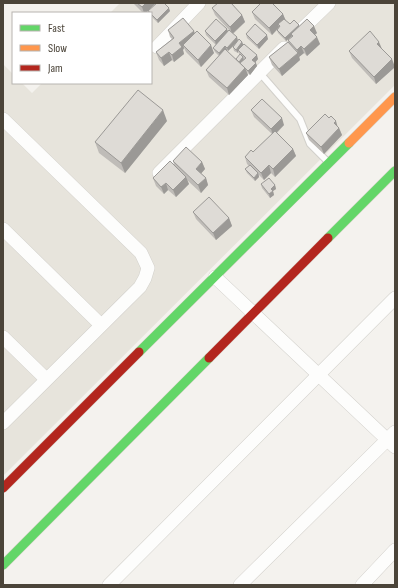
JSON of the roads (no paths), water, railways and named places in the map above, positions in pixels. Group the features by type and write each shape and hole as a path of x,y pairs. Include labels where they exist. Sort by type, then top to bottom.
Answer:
{"street":[{"path":"157,47 199,3"},
{"path":"154,179 329,3"},
{"path":"3,488 395,97"},
{"path":"3,119 141,253 146,260 148,268 140,287 3,423"},
{"path":"3,565 395,171"},
{"path":"3,229 101,325"},
{"path":"215,277 318,375 392,440 240,585"},
{"path":"109,585 395,298"},
{"path":"3,337 46,379"},
{"path":"362,585 395,550"}],"lane":[{"path":"259,72 300,119 310,144 329,164"}]}
